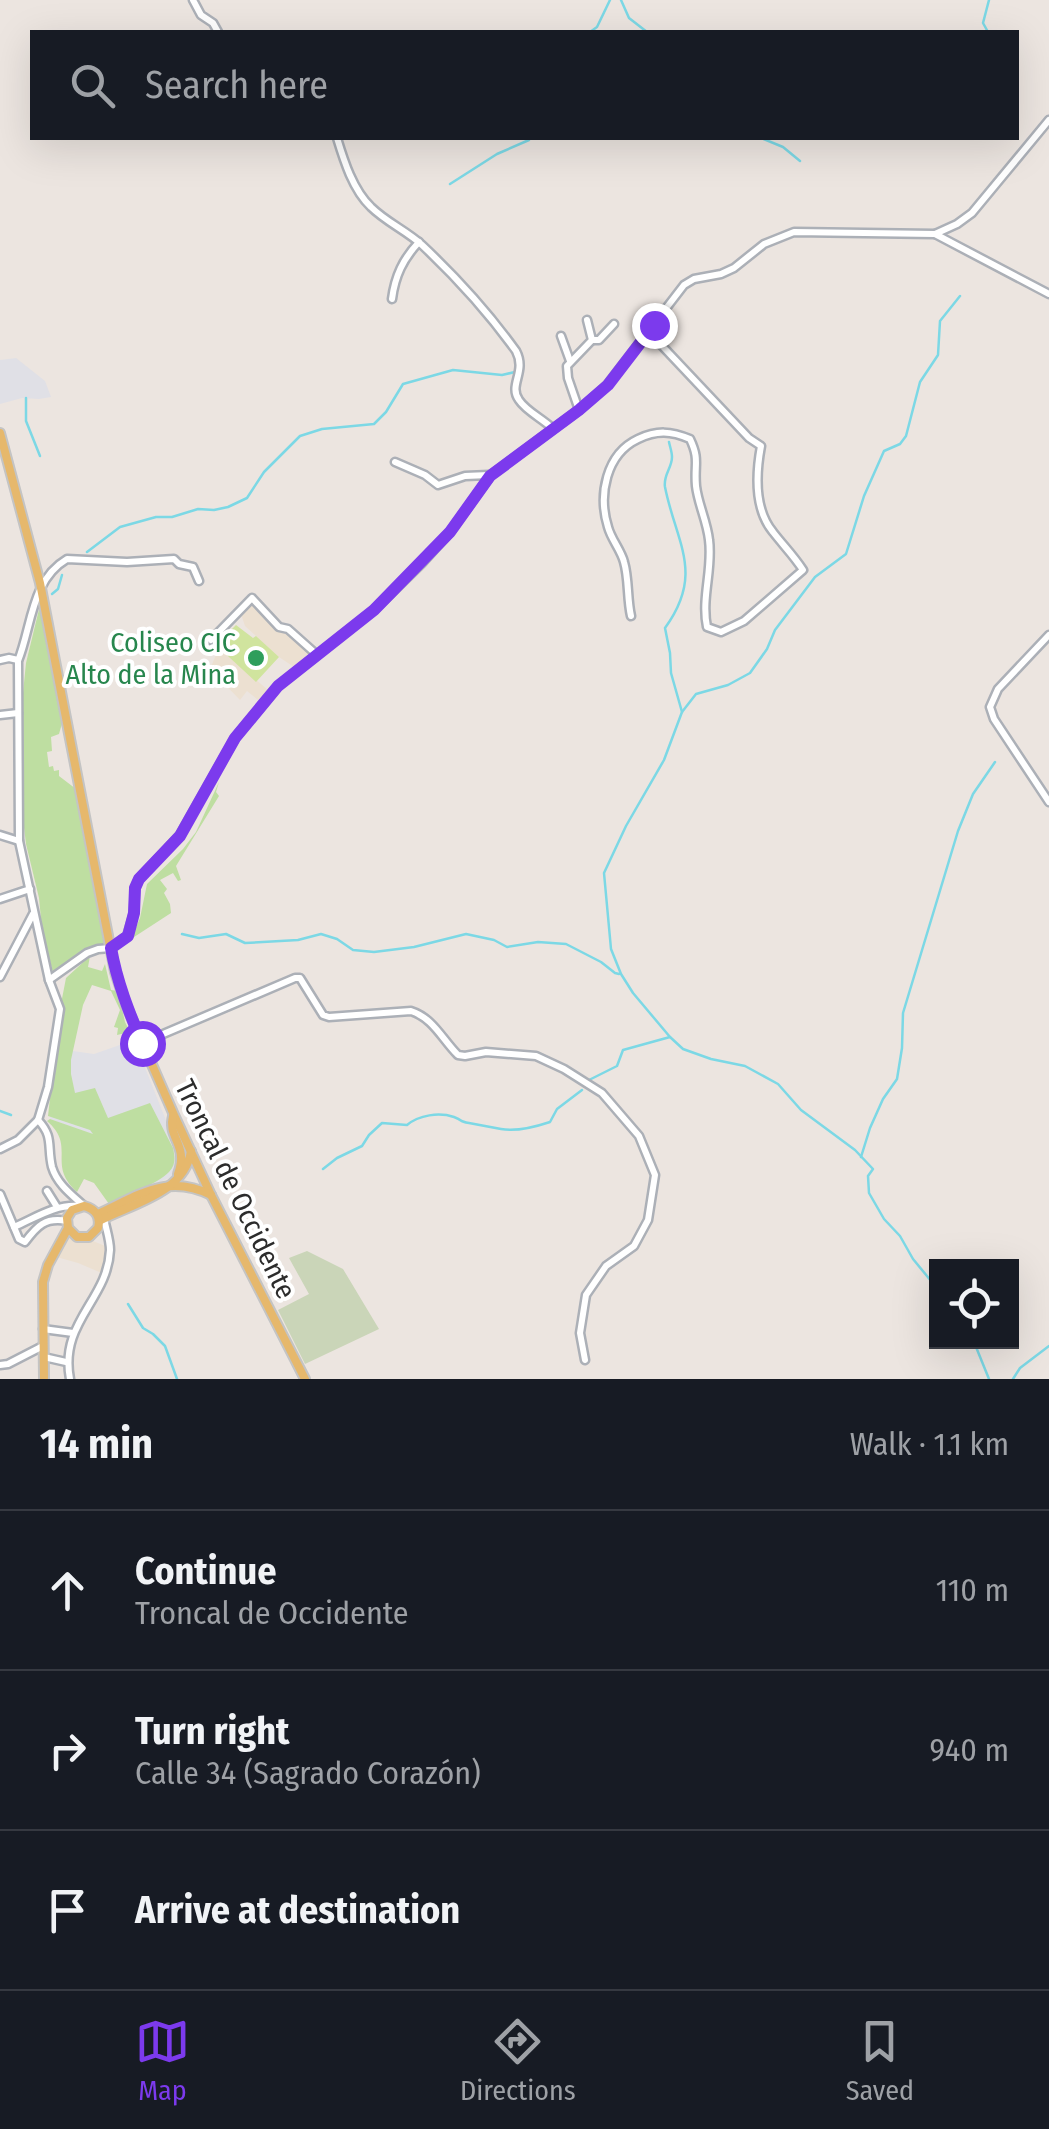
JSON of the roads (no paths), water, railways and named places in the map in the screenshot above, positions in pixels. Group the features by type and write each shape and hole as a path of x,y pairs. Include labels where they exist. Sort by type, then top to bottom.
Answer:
{"main road":[{"name":"Troncal de Occidente","path":"0,433 42,590 115,972 142,1043 211,1195 304,1379"},
{"path":"169,1185 179,1173 183,1157 171,1125 174,1115"},
{"path":"100,1218 163,1190 187,1167 191,1151"},
{"path":"169,1185 195,1188 211,1195"},
{"path":"44,1379 43,1282 48,1265 72,1210 82,1206 94,1210 100,1218"},
{"path":"67,1225 73,1235 85,1238 96,1232 100,1218"}],"street":[{"path":"193,0 217,30"},
{"path":"50,980 87,953 111,948 128,936 139,879 189,824 220,762 242,728 278,686 374,610 422,563 490,476 608,385 684,285 734,268 764,244 794,232 935,234 972,213 1049,120"},
{"path":"338,140 360,194 372,209 419,242 466,288 516,350 521,360 515,390 519,402 552,428"},
{"path":"935,234 1049,294"},
{"path":"392,299 400,268 419,242"},
{"path":"587,320 592,340"},
{"path":"579,410 568,366 592,340 599,340 614,324"},
{"path":"631,616 624,562 608,529 604,507 606,481 613,460 632,442 653,432 674,432 690,439 697,454 698,503 710,542 708,590 703,607 707,627 721,632 744,621 803,570 770,529 760,502 760,446 649,332"},
{"path":"561,336 570,362"},
{"path":"395,462 438,485 465,476 490,476"},
{"path":"0,1149 18,1140 38,1120 48,1087 60,1009 19,842 18,660 27,639 31,610 44,580 67,559 174,559 193,567 199,581"},
{"path":"212,640 252,598 279,627 288,629 316,654"},
{"path":"1049,635 998,688 990,706 994,719 1049,802"},
{"path":"0,660 18,660"},
{"path":"0,715 18,713"},
{"path":"0,835 19,842"},
{"path":"0,899 30,889"},
{"path":"0,977 34,913"},
{"path":"142,1043 300,978 329,1017 411,1011 432,1023 458,1056 486,1052 536,1056 602,1093 639,1136 656,1175 648,1220 634,1246 606,1266 586,1295 580,1333 585,1360"},
{"path":"38,1120 48,1132 55,1175 82,1206"},
{"path":"48,1192 57,1208"},
{"path":"0,1194 22,1241 43,1222 55,1219 67,1225"},
{"path":"14,1227 57,1208 82,1206"},
{"path":"70,1379 66,1362 73,1332 96,1294 108,1261 110,1248 100,1218"},
{"path":"43,1329 73,1332"},
{"path":"0,1366 43,1346"},
{"path":"44,1357 66,1362"}],"waterway":[{"path":"593,30 610,0"},
{"path":"621,0 629,18 644,30"},
{"path":"987,30 983,23 989,0"},
{"path":"450,184 497,154 529,140"},
{"path":"766,140 783,147 800,161"},
{"path":"929,1278 869,1193 868,1176 873,1169 855,1150 801,1110 778,1084 745,1066 683,1049 633,993 611,949 604,873 664,760 682,712 696,694 728,685 750,673 775,630 815,577 846,554 864,496 884,451 900,444 906,436 920,382 938,355 940,321 960,296"},
{"path":"87,552 120,527 198,509 228,507 247,498 264,472 300,436 322,429 374,424 403,384 453,370 502,375 515,372"},
{"path":"26,398 26,421 40,456"},
{"path":"669,442 672,457 665,487 685,574 677,608 665,628 671,673 682,712"},
{"path":"52,594 62,575"},
{"path":"861,1157 883,1099 897,1079 903,1013 958,831 973,794 995,762"},
{"path":"182,934 199,938 226,934 245,943 298,940 321,934 353,950 374,952 466,934 507,947 538,942 566,944 619,974"},
{"path":"589,1080 617,1066 623,1050 670,1037"},
{"path":"323,1169 362,1146 382,1123 407,1125 423,1117 442,1115 501,1129 526,1128 550,1122 557,1109 582,1090"},
{"path":"0,1111 11,1115"},
{"path":"128,1304 143,1328 165,1346 177,1379"},
{"path":"1013,1379 1020,1368 1049,1346"},
{"path":"977,1349 989,1379"}],"place":[{"name":"Coliseo CIC Alto de la Mina","path":"256,658"}]}
